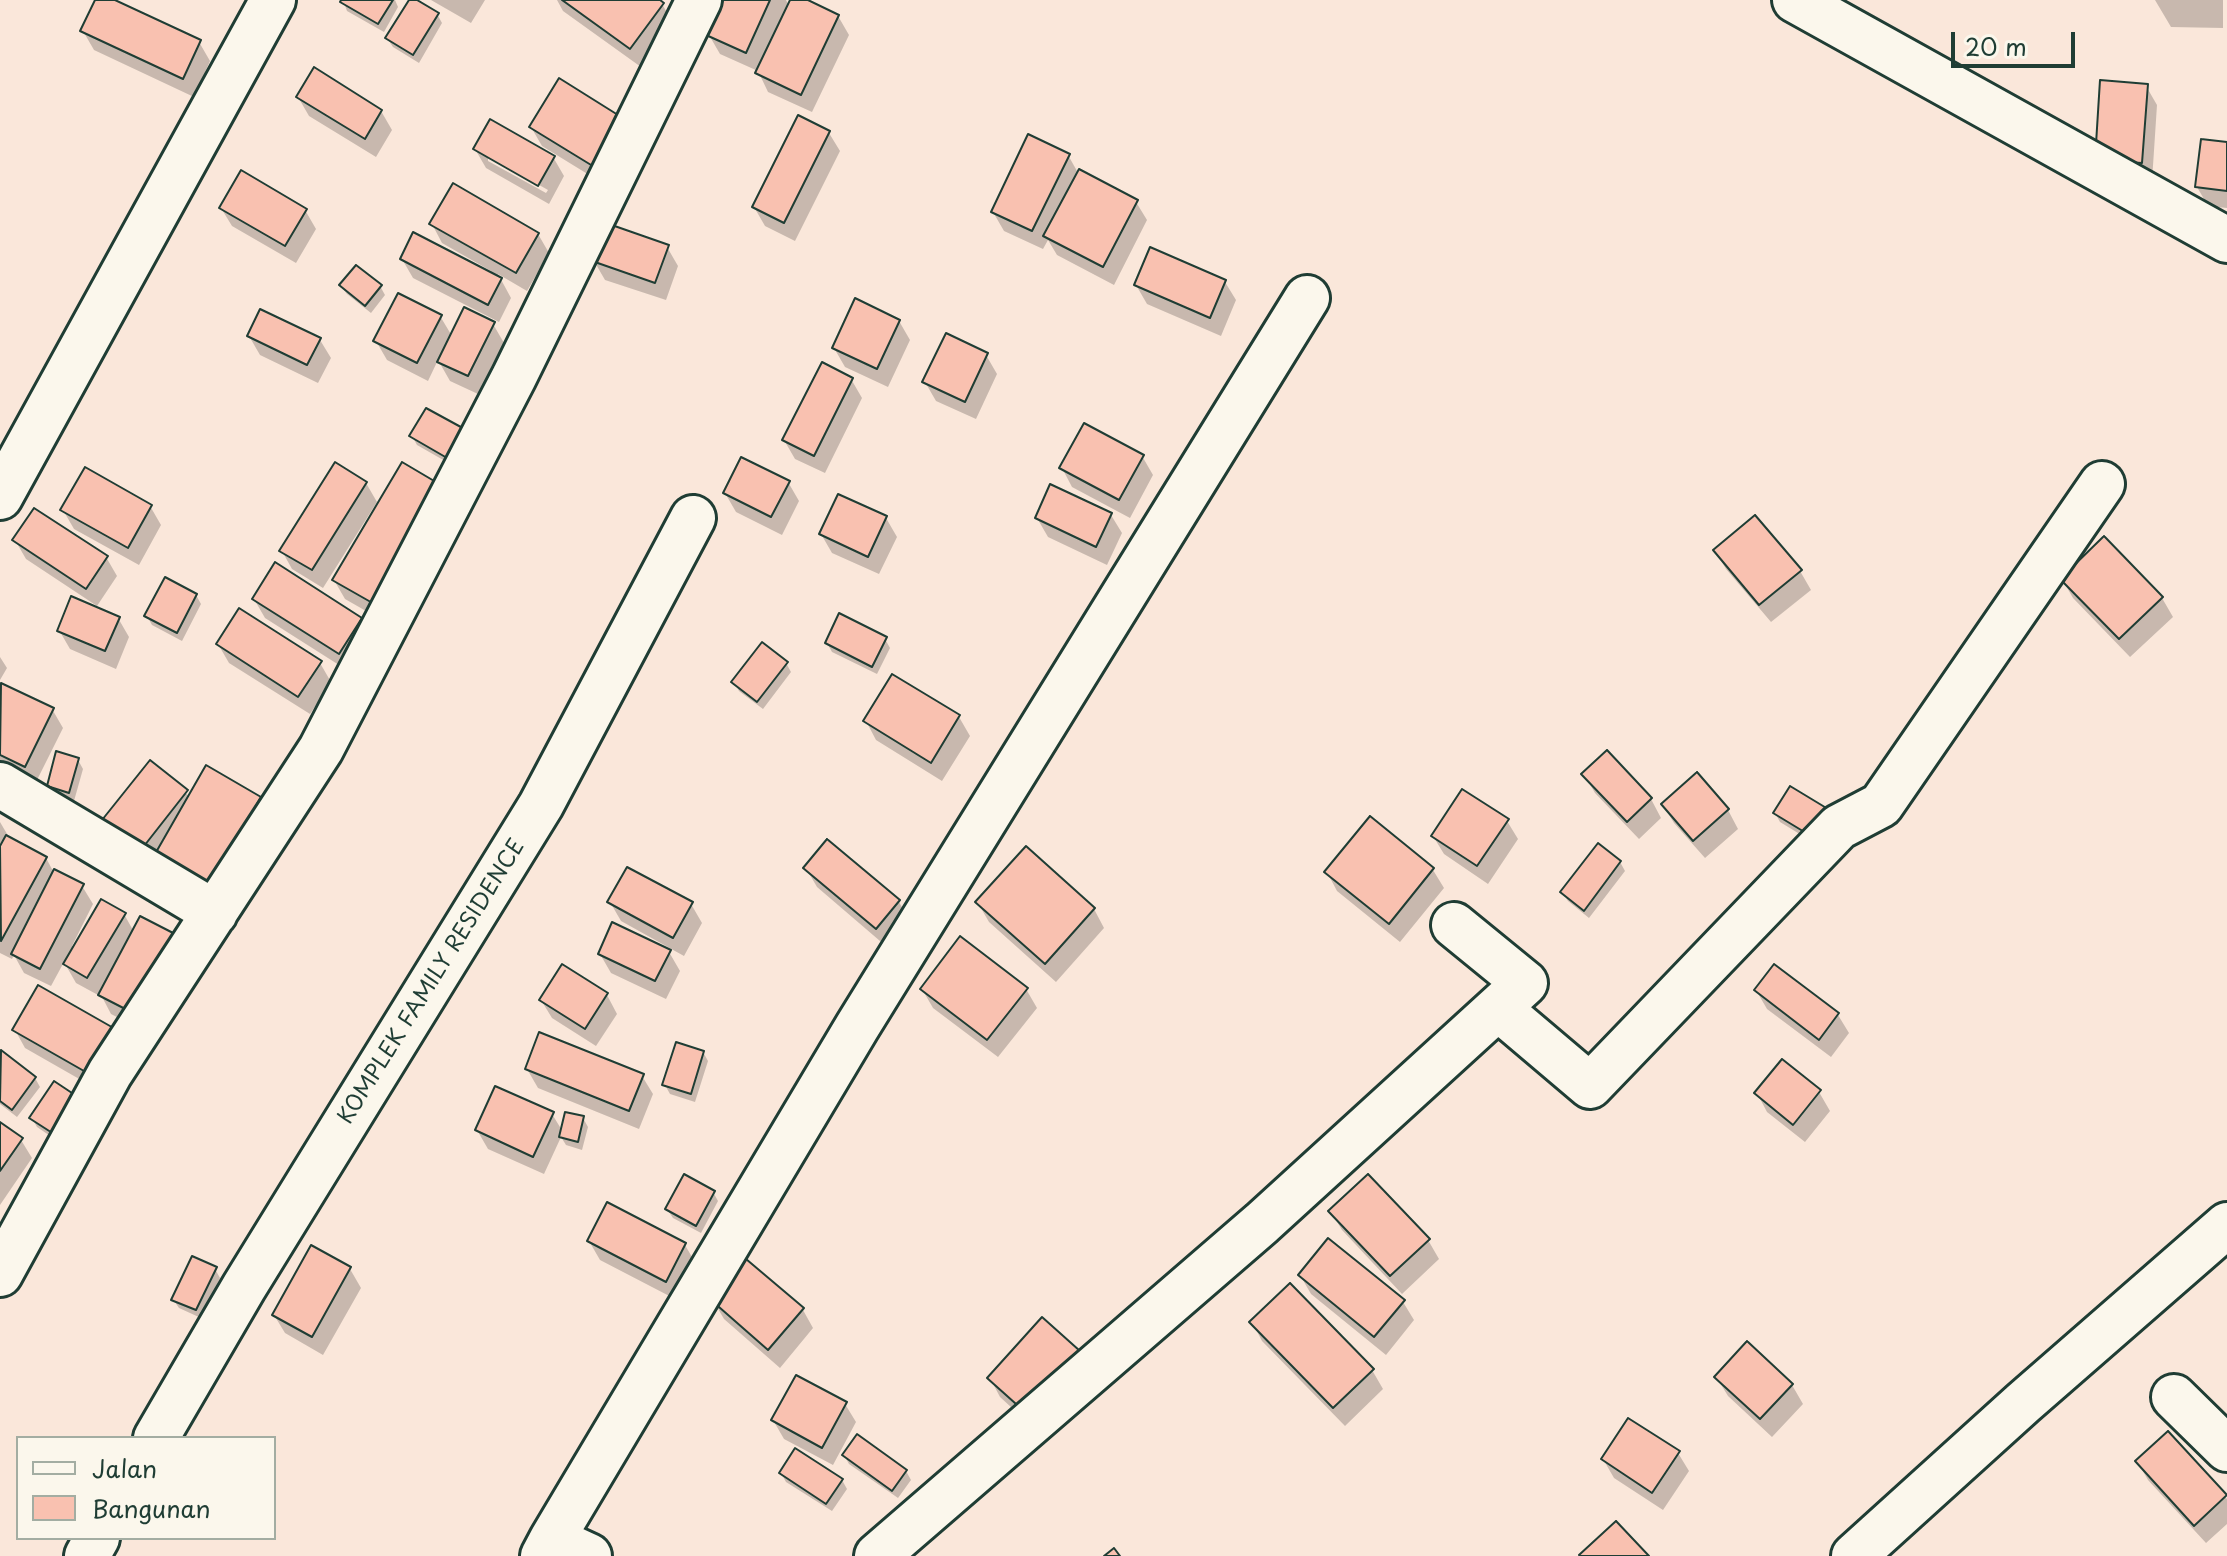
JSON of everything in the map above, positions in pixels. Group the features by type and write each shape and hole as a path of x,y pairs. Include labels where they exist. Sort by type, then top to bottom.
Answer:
{"street":[{"path":"0,497 273,0"},
{"path":"0,1274 110,1073 321,749 514,377 699,0"},
{"path":"1795,0 2227,240"},
{"path":"561,1550 857,1027 1307,298"},
{"path":"1498,1008 1590,1086 1839,827 1881,805 2102,484"},
{"name":"KOMPLEK FAMILY RESIDENCE","path":"157,1436 244,1287 541,805 693,518"},
{"path":"0,785 215,913"},
{"path":"877,1556 1262,1223 1525,983 1454,925"},
{"path":"1854,1556 2227,1225"},
{"path":"2174,1397 2227,1449"}],"building":[{"path":"95,0 115,0 201,40 183,79 80,31"},
{"path":"341,0 393,0 378,24"},
{"path":"409,0 417,0 439,13 413,55 385,38"},
{"path":"562,0 660,0 664,3 630,49"},
{"path":"722,0 770,0 746,53 706,35"},
{"path":"790,0 808,0 839,15 801,95 755,73"},
{"path":"314,67 382,110 365,139 296,97"},
{"path":"559,78 626,120 596,168 529,127"},
{"path":"2100,80 2148,84 2142,163 2095,160"},
{"path":"798,115 830,131 784,223 752,207"},
{"path":"490,119 555,156 538,186 473,149"},
{"path":"1028,134 1070,154 1032,231 991,212"},
{"path":"2201,139 2227,142 2227,191 2195,187"},
{"path":"1079,169 1138,200 1103,267 1043,236"},
{"path":"241,170 307,209 285,246 219,208"},
{"path":"453,183 539,233 516,273 429,224"},
{"path":"606,223 669,245 655,283 592,261"},
{"path":"413,232 502,278 488,305 400,259"},
{"path":"1150,247 1226,280 1210,318 1134,285"},
{"path":"356,265 382,285 365,306 339,285"},
{"path":"398,293 442,315 417,363 373,341"},
{"path":"855,298 900,320 877,369 832,348"},
{"path":"464,307 495,322 468,376 437,362"},
{"path":"260,309 321,338 307,365 247,336"},
{"path":"946,333 988,353 965,402 922,382"},
{"path":"822,362 853,378 814,456 782,440"},
{"path":"426,408 470,432 454,462 409,436"},
{"path":"1084,423 1144,455 1119,500 1059,468"},
{"path":"741,457 790,481 771,517 723,493"},
{"path":"335,462 367,482 312,570 279,551"},
{"path":"402,462 446,488 376,605 332,580"},
{"path":"85,467 152,505 128,548 60,510"},
{"path":"1050,484 1112,513 1096,547 1035,518"},
{"path":"838,494 887,516 868,557 819,534"},
{"path":"34,508 108,556 86,589 12,540"},
{"path":"1755,515 1802,570 1759,605 1713,550"},
{"path":"2104,536 2163,597 2119,639 2060,579"},
{"path":"275,562 362,618 339,654 252,599"},
{"path":"165,577 197,594 177,633 144,616"},
{"path":"71,596 120,617 105,651 57,631"},
{"path":"239,608 322,661 298,697 216,644"},
{"path":"839,613 887,637 872,667 825,643"},
{"path":"762,642 788,662 757,702 731,682"},
{"path":"892,674 960,715 931,763 863,721"},
{"path":"1,683 54,708 25,767 0,755"},
{"path":"1607,750 1652,798 1627,822 1581,774"},
{"path":"56,751 79,758 69,793 47,786"},
{"path":"150,760 188,790 137,855 98,825"},
{"path":"206,765 261,797 207,892 151,861"},
{"path":"1697,772 1729,809 1693,841 1661,804"},
{"path":"1790,786 1828,809 1811,836 1773,813"},
{"path":"1462,789 1509,819 1477,866 1431,836"},
{"path":"1370,816 1434,868 1389,924 1324,872"},
{"path":"6,835 47,857 1,941 0,846"},
{"path":"827,839 900,900 876,929 803,868"},
{"path":"1598,843 1621,861 1584,911 1560,892"},
{"path":"1026,846 1095,908 1045,964 975,902"},
{"path":"627,867 693,902 673,938 607,902"},
{"path":"54,869 84,884 40,969 11,954"},
{"path":"101,899 126,913 87,978 63,964"},
{"path":"140,916 177,935 135,1014 98,995"},
{"path":"612,922 671,950 655,981 598,954"},
{"path":"960,936 1028,988 987,1040 920,989"},
{"path":"562,964 608,993 585,1029 539,1000"},
{"path":"1774,964 1839,1013 1819,1040 1754,990"},
{"path":"38,985 117,1030 91,1075 12,1030"},
{"path":"539,1032 644,1074 629,1111 525,1069"},
{"path":"676,1042 704,1051 691,1094 662,1085"},
{"path":"1,1050 36,1077 12,1110 0,1101"},
{"path":"1782,1059 1821,1090 1793,1125 1754,1093"},
{"path":"54,1081 81,1099 57,1136 29,1118"},
{"path":"495,1086 554,1112 533,1157 475,1130"},
{"path":"565,1112 584,1116 578,1142 559,1137"},
{"path":"0,1122 23,1138 0,1171"},
{"path":"684,1174 715,1191 696,1226 665,1209"},
{"path":"1368,1174 1430,1239 1390,1276 1328,1211"},
{"path":"607,1202 686,1243 666,1282 587,1241"},
{"path":"1328,1238 1405,1300 1374,1337 1298,1275"},
{"path":"311,1245 351,1267 312,1337 272,1315"},
{"path":"192,1256 217,1267 196,1310 171,1300"},
{"path":"746,1259 804,1308 768,1350 711,1300"},
{"path":"1290,1283 1374,1369 1333,1408 1249,1322"},
{"path":"1042,1317 1080,1351 1025,1412 987,1378"},
{"path":"1747,1341 1793,1384 1760,1419 1714,1377"},
{"path":"796,1375 847,1402 822,1448 771,1420"},
{"path":"1628,1418 1680,1451 1652,1493 1601,1459"},
{"path":"2168,1431 2227,1495 2194,1526 2135,1461"},
{"path":"857,1434 907,1470 892,1491 842,1455"},
{"path":"795,1448 843,1479 826,1504 779,1473"},
{"path":"1616,1521 1649,1556 1579,1555"},
{"path":"1114,1548 1120,1556 1104,1556"}]}
